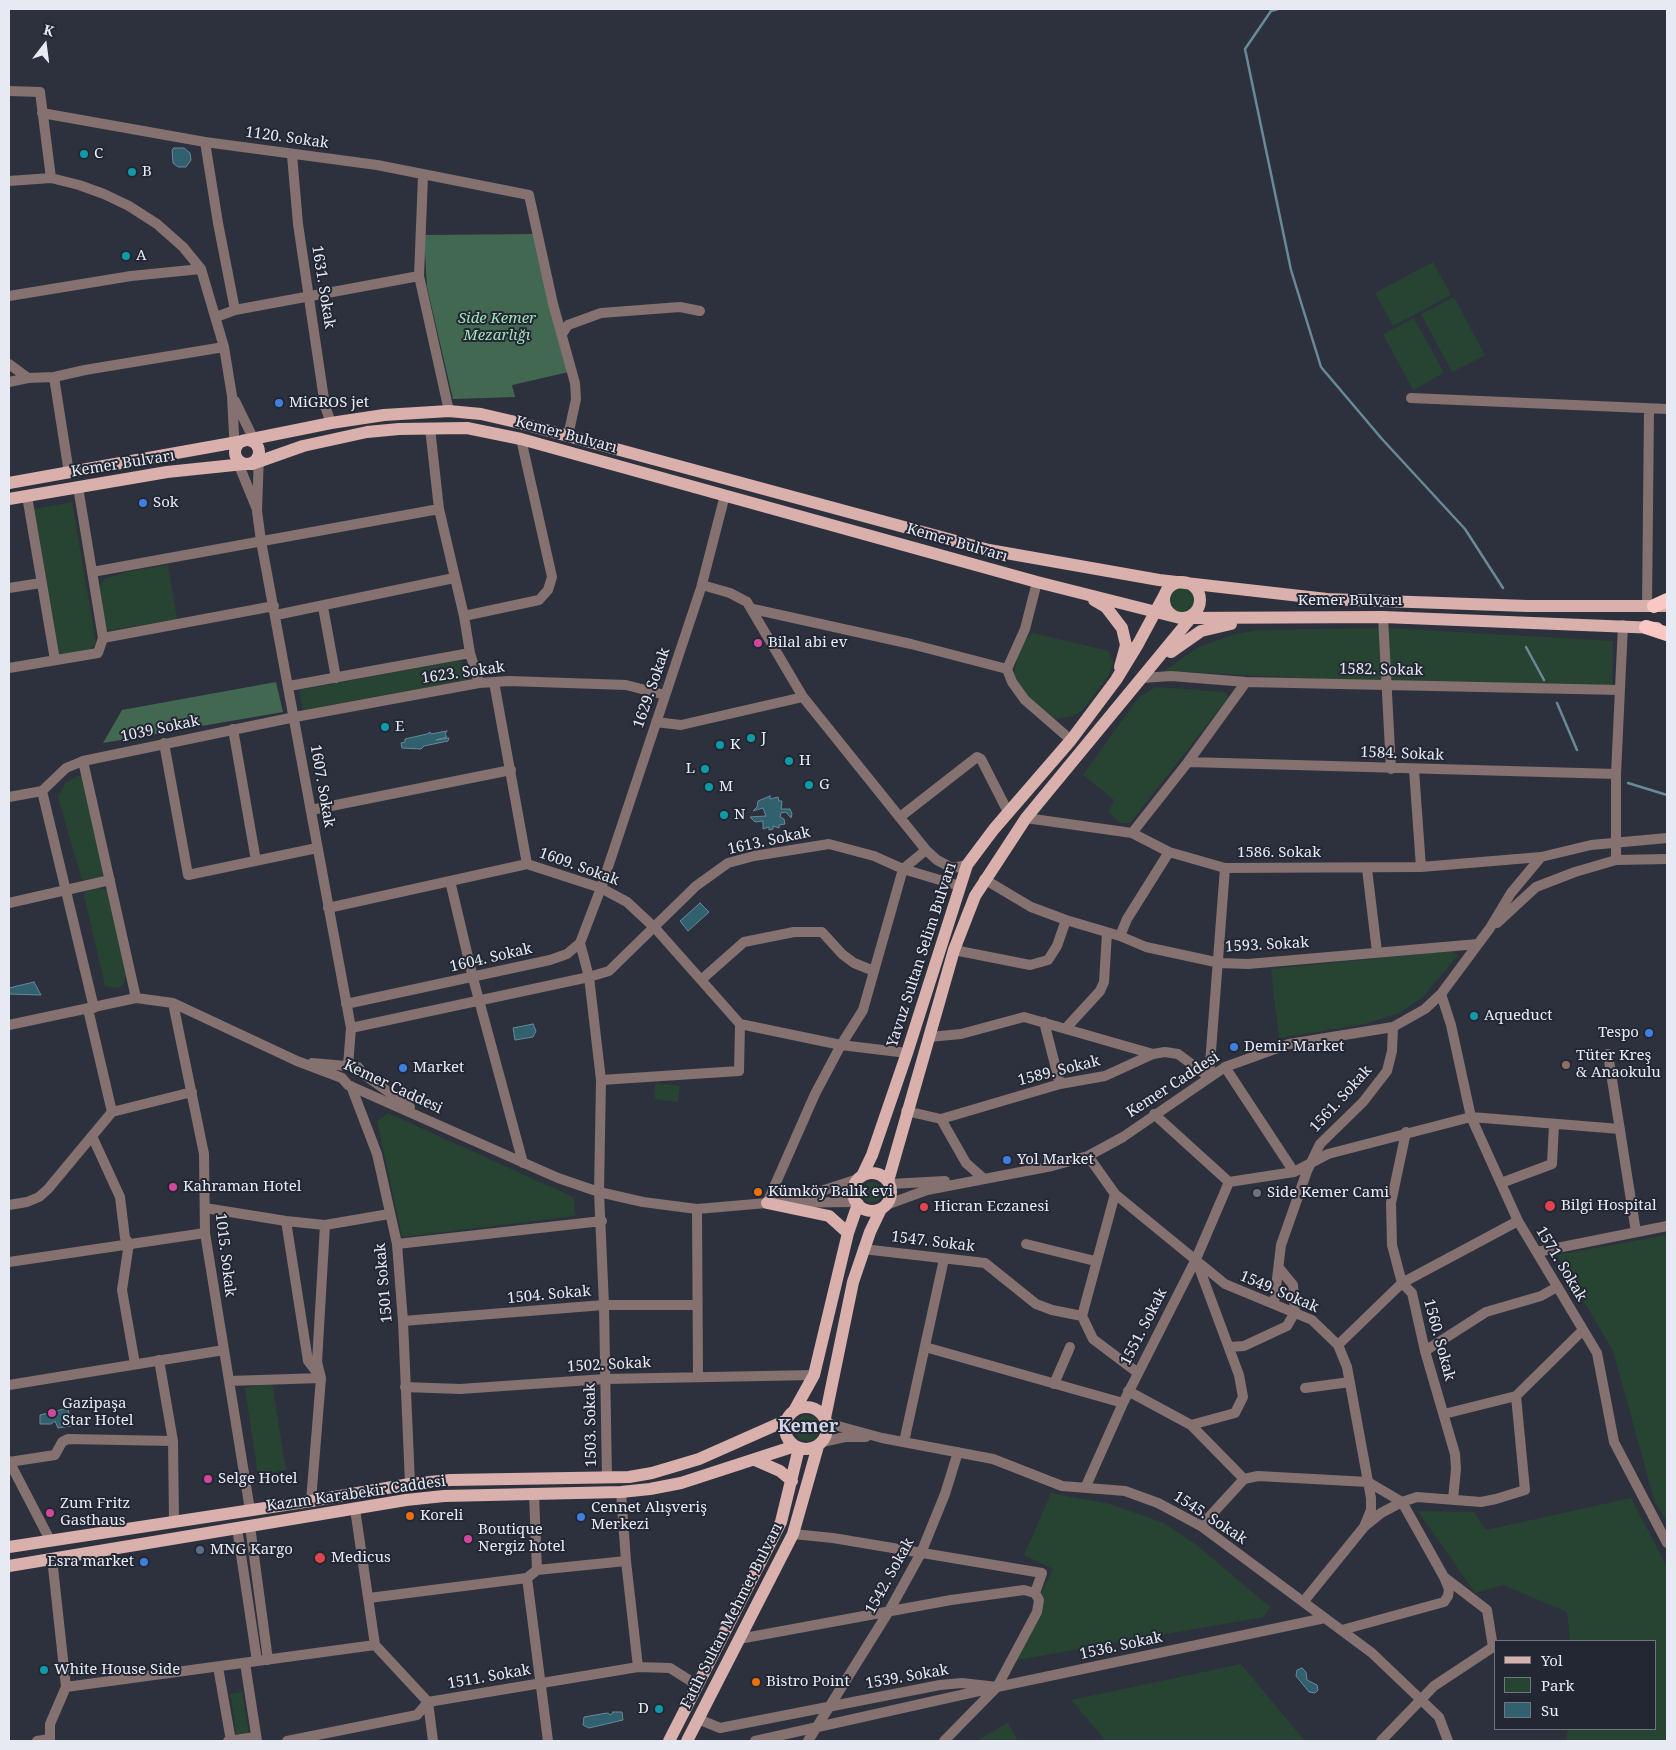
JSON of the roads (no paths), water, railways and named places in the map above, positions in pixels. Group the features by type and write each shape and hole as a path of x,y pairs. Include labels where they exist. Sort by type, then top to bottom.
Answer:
{"highway":[{"path":"1656,606 1667,600"},
{"path":"1646,627 1667,634"}],"main road":[{"name":"Kemer Bulvarı","path":"9,499 167,472 246,452 331,423 419,411 449,411 481,414 568,436 989,550 1113,573 1327,599 1460,604 1656,606"},
{"name":"Kemer Bulvarı","path":"9,483 69,473 302,446 367,432 467,428 522,439 1037,582 1156,612 1189,616 1253,618 1383,617 1623,625 1667,629"},
{"path":"1186,582 1196,588 1199,594 1200,606 1189,616 1167,608 1165,603 1166,592 1174,584 1186,582"},
{"path":"1079,592 1106,606 1122,628 1126,645 1116,680"},
{"name":"Yavuz Sultan Selim Bulvarı","path":"860,1178 872,1155 907,1053 967,865 1008,812 1070,740 1116,680 1166,592"},
{"name":"Yavuz Sultan Selim Bulvarı","path":"889,1183 906,1111 954,950 965,916 984,879 1026,818 1156,662 1189,616"},
{"path":"1156,662 1202,631 1253,618"},
{"path":"878,1174 889,1183 891,1195 863,1249 845,1315 826,1420 827,1433 820,1444 807,1449 797,1447 787,1438 791,1416 814,1375 857,1203 853,1190 860,1178 878,1174"},
{"path":"767,1203 829,1216 848,1233"},
{"path":"857,1203 870,1211 884,1207"},
{"path":"791,1416 808,1407 814,1409 826,1420"},
{"name":"Kazım Karabekir Caddesi","path":"9,1548 410,1484 450,1480 607,1478 645,1474 672,1468 754,1437 791,1416"},
{"name":"Fatih Sultan Mehmet Bulvarı","path":"687,1741 793,1534 820,1444"},
{"name":"Kazım Karabekir Caddesi","path":"9,1566 406,1500 444,1496 621,1492 681,1483 797,1447"},
{"name":"Fatih Sultan Mehmet Bulvarı","path":"669,1741 781,1522 792,1481 797,1447"},
{"path":"755,1460 780,1471 792,1481"}],"street":[{"path":"9,91 40,92 51,178"},
{"name":"1120. Sokak","path":"42,113 205,142 377,165 423,176 528,195 562,334"},
{"path":"205,142 235,310"},
{"name":"1631. Sokak","path":"292,155 298,224 325,406 331,423"},
{"path":"423,176 419,276 449,411"},
{"path":"9,181 51,178 79,185 129,206 157,224 183,247 201,269 216,317 224,347 232,396 246,452"},
{"path":"9,296 107,279 201,269"},
{"path":"216,317 235,310 419,276"},
{"path":"568,436 576,399 575,383 562,334 568,325 601,313 680,307 700,311"},
{"path":"9,382 28,378 54,377 85,370 224,347"},
{"path":"9,364 28,378"},
{"path":"54,377 69,473"},
{"path":"232,396 246,452"},
{"path":"1411,398 1667,409"},
{"path":"1649,409 1656,606"},
{"path":"430,428 439,509 464,616 470,654 479,683"},
{"path":"464,616 539,600 548,590 552,577 522,439"},
{"name":"1607. Sokak","path":"246,452 257,511"},
{"name":"1607. Sokak","path":"246,452 351,1028 356,1069"},
{"path":"9,668 98,653 103,638 78,487"},
{"name":"1629. Sokak","path":"601,888 702,584 725,495"},
{"path":"28,496 55,660"},
{"path":"92,572 439,509"},
{"path":"103,638 275,610 323,607 454,578"},
{"path":"1037,582 1025,628 1007,669 1012,682 1025,700 1070,740"},
{"path":"9,588 41,583"},
{"path":"702,584 738,596 747,602 768,641 803,697 926,850 937,860 952,868 967,865"},
{"path":"323,607 336,678"},
{"path":"752,610 912,644 1007,669"},
{"path":"1383,617 1385,686 1391,769"},
{"path":"1616,860 1616,774 1623,625"},
{"path":"289,686 470,654"},
{"name":"1582. Sokak","path":"1142,678 1171,676 1246,682 1620,690"},
{"path":"494,682 511,770 526,864"},
{"name":"1623. Sokak","path":"295,717 479,683 494,682 567,682 626,686 665,695"},
{"path":"1132,833 1188,762 1246,682"},
{"path":"656,722 680,725 803,697"},
{"name":"1039 Sokak","path":"42,791 66,768 83,761 295,717"},
{"path":"233,729 256,860"},
{"path":"164,743 188,875 318,848"},
{"path":"900,817 977,757 981,759 1008,812"},
{"path":"83,761 136,998"},
{"name":"1584. Sokak","path":"1188,762 1414,770 1616,774"},
{"path":"311,810 511,770"},
{"path":"1414,770 1421,867"},
{"path":"9,797 42,791 66,890 112,1112"},
{"name":"1586. Sokak","path":"1026,818 1132,833 1169,852 1225,868 1366,869 1421,867 1541,857"},
{"path":"1541,857 1591,845 1667,838"},
{"name":"1613. Sokak","path":"351,1028 589,977 609,971 704,880 728,863 754,856 829,844 874,856 903,869 960,886"},
{"path":"767,1203 815,1094 841,1045 863,1010 903,869 926,850"},
{"path":"1120,936 1127,920 1169,852"},
{"name":"Kemer Caddesi","path":"884,1207 927,1190 1052,1166 1088,1156 1123,1137 1225,1067 1289,1044 1393,1027 1425,1009 1441,994 1490,928 1511,892 1541,857"},
{"name":"Kemer Caddesi","path":"1490,928 1536,887 1575,872 1616,860 1667,859"},
{"name":"1609. Sokak","path":"328,908 526,864 601,888 627,902 655,928 740,1024"},
{"path":"1209,1077 1220,964 1225,868"},
{"path":"1366,869 1377,952"},
{"name":"1593. Sokak","path":"984,879 1032,907 1066,920 1120,936 1146,947 1220,964 1248,964 1478,944"},
{"path":"9,903 110,880"},
{"path":"450,881 479,1000 523,1163"},
{"path":"580,943 601,888"},
{"path":"954,950 1030,965 1048,960 1057,946 1066,920"},
{"path":"701,980 744,942 794,932 822,932 842,954 854,963 874,971"},
{"path":"1067,1027 1100,991 1104,982 1107,932"},
{"name":"1604. Sokak","path":"346,1004 474,978 550,960 566,954 580,943"},
{"name":"1503. Sokak","path":"580,943 589,977 601,1080 600,1192 607,1478"},
{"name":"1571. Sokak","path":"1441,994 1451,1025 1471,1117 1518,1221 1597,1354 1614,1442 1667,1543"},
{"name":"Kemer Caddesi","path":"9,1026 136,998 173,1003 297,1061 342,1078 346,1084 523,1163 600,1192 643,1202 697,1209 767,1203 857,1203"},
{"name":"1015. Sokak","path":"173,1003 204,1154 205,1232 250,1510"},
{"path":"929,1037 961,1034 1024,1017 1067,1027 1154,1054"},
{"path":"1044,1022 1060,1084"},
{"path":"601,1080 739,1071 740,1024 841,1045 907,1053"},
{"name":"1561. Sokak","path":"1274,1304 1281,1246 1310,1164 1320,1144 1363,1102 1387,1071 1392,1051 1393,1027"},
{"name":"1589. Sokak","path":"906,1111 941,1119 1060,1084 1106,1076 1154,1054 1165,1052 1178,1054 1209,1077"},
{"path":"1608,1054 1636,1232"},
{"path":"297,1061 356,1069 429,1121"},
{"path":"1225,1067 1294,1172"},
{"path":"342,1078 343,1069 356,1069"},
{"path":"351,1086 360,1084 363,1080 356,1069"},
{"name":"1501 Sokak","path":"351,1086 377,1154 397,1244 403,1320 410,1484"},
{"path":"9,1205 33,1199 48,1189 112,1112 192,1092"},
{"path":"1154,1114 1230,1182 1294,1172 1328,1154 1406,1132 1471,1117 1620,1129"},
{"path":"941,1119 966,1164 983,1178"},
{"path":"1500,1183 1552,1164 1554,1124"},
{"name":"1560. Sokak","path":"1406,1132 1391,1204 1392,1245 1402,1283 1412,1293 1425,1351 1455,1454 1456,1469 1453,1499"},
{"path":"92,1136 120,1197 125,1238 129,1243 122,1290 135,1364"},
{"name":"1549. Sokak","path":"1088,1156 1115,1194 1224,1284 1312,1320 1338,1345 1347,1367 1368,1482 1371,1510 1364,1527 1304,1601"},
{"name":"Kemer Caddesi","path":"767,1203 818,1192 860,1178"},
{"name":"Kemer Caddesi","path":"889,1183 983,1178"},
{"name":"1551. Sokak","path":"1086,1486 1128,1391 1196,1260 1230,1182"},
{"path":"1115,1194 1095,1261 1082,1316 1094,1339 1138,1373"},
{"path":"204,1208 325,1225 389,1214"},
{"path":"697,1209 698,1376"},
{"path":"286,1221 308,1361 321,1378"},
{"path":"397,1244 602,1221"},
{"path":"1338,1345 1402,1283 1518,1221"},
{"path":"312,1501 321,1378 317,1362 325,1225"},
{"path":"1536,1252 1667,1226"},
{"path":"9,1262 205,1232"},
{"path":"1026,1244 1095,1261"},
{"name":"1547. Sokak","path":"863,1249 985,1264 1036,1304 1052,1310 1082,1316"},
{"path":"904,1442 944,1259"},
{"path":"1191,1425 1235,1413 1243,1396 1239,1374 1196,1260"},
{"path":"1229,1346 1244,1346 1287,1326 1295,1312 1293,1284 1279,1268"},
{"path":"1425,1351 1486,1312 1541,1296 1557,1287"},
{"name":"1504. Sokak","path":"403,1320 604,1305 697,1305"},
{"path":"1444,1414 1516,1396 1583,1330"},
{"path":"1054,1384 1070,1347"},
{"path":"925,1348 1123,1403"},
{"path":"9,1385 224,1350"},
{"path":"159,1360 173,1441 174,1522"},
{"name":"1502. Sokak","path":"405,1387 460,1389 605,1379 814,1375"},
{"path":"229,1381 321,1378"},
{"path":"1305,1388 1350,1382"},
{"path":"1128,1391 1191,1425 1244,1479"},
{"path":"1364,1527 1382,1513 1402,1502 1417,1497 1481,1502 1525,1490 1516,1396"},
{"path":"826,1420 882,1438"},
{"path":"820,1444 845,1437 882,1438"},
{"name":"1545. Sokak","path":"882,1438 993,1459 1062,1486 1086,1486 1125,1490 1158,1503 1201,1526 1372,1653 1439,1717 1448,1741"},
{"path":"50,1540 9,1461 56,1455 62,1442 68,1439 173,1441"},
{"name":"1542. Sokak","path":"808,1741 889,1611 921,1553 945,1494 958,1452"},
{"path":"1201,1526 1244,1479 1258,1476 1368,1482 1402,1502 1444,1577 1449,1589 1448,1596 1444,1602 1342,1630"},
{"path":"621,1492 626,1561 638,1667"},
{"path":"534,1494 536,1570"},
{"path":"356,1509 375,1645 428,1702 433,1741"},
{"path":"244,1527 268,1660"},
{"path":"244,1527 257,1661"},
{"path":"793,1534 833,1538 1042,1573 1035,1593"},
{"path":"37,1741 50,1740 50,1724 66,1687 52,1558"},
{"path":"369,1598 527,1578 536,1570 626,1561"},
{"path":"1382,1741 1434,1686 1494,1648 1487,1610 1444,1577"},
{"path":"527,1578 548,1741"},
{"path":"739,1640 889,1611 1011,1591 1024,1590 1035,1593 1039,1600 1037,1612 997,1687 944,1741"},
{"name":"1536. Sokak","path":"997,1687 1325,1618"},
{"path":"66,1687 375,1645"},
{"path":"218,1667 230,1741 256,1739 245,1663"},
{"name":"1511. Sokak","path":"287,1741 417,1715 428,1702 638,1667 670,1668 697,1685"},
{"name":"1539. Sokak","path":"698,1719 720,1728 940,1685 962,1683 997,1687"},
{"name":"1539. Sokak","path":"755,1741 816,1729 997,1687"}],"water":[{"path":"174,148 184,148 190,153 191,160 186,167 178,167 173,163 172,150"},
{"path":"447,731 445,734 447,737 436,740 449,738 448,741 424,746 421,749 402,748 401,743 405,742 405,739 430,732 431,734"},
{"path":"770,796 770,799 778,797 779,801 782,801 781,809 790,809 792,814 791,818 786,812 781,813 780,817 784,819 785,824 779,825 779,828 773,826 773,829 769,830 769,827 763,829 763,821 755,822 750,817 766,816 763,808 753,811 757,807 758,801"},
{"path":"700,903 709,912 688,931 680,921"},
{"path":"34,982 41,995 9,994 9,988"},
{"path":"533,1024 536,1031 533,1037 515,1040 513,1028"},
{"path":"68,1408 71,1426 58,1428 55,1421 51,1424 40,1424 40,1415"},
{"path":"1302,1668 1306,1672 1307,1680 1317,1685 1318,1690 1315,1693 1309,1692 1296,1676 1297,1670"},
{"path":"613,1712 622,1712 623,1720 589,1728 583,1725 584,1717 607,1713 611,1715"}],"waterway":[{"path":"1278,9 1271,11 1245,49 1291,270 1321,367 1382,439 1465,529 1503,588"},
{"path":"1526,647 1544,680"},
{"path":"1557,703 1577,750"},
{"path":"1628,783 1667,795"}],"place":[{"name":"C","path":"84,154"},
{"name":"B","path":"132,172"},
{"name":"A","path":"126,256"},
{"name":"MiGROS jet","path":"279,403"},
{"name":"Sok","path":"143,503"},
{"name":"Bilal abi ev","path":"758,643"},
{"name":"E","path":"385,727"},
{"name":"J","path":"751,738"},
{"name":"K","path":"720,745"},
{"name":"H","path":"789,761"},
{"name":"L","path":"705,769"},
{"name":"G","path":"809,785"},
{"name":"M","path":"709,787"},
{"name":"N","path":"724,815"},
{"name":"Aqueduct","path":"1474,1016"},
{"name":"Tespo","path":"1649,1033"},
{"name":"Demir Market","path":"1234,1047"},
{"name":"Tüter Kreş & Anaokulu","path":"1566,1065"},
{"name":"Market","path":"403,1068"},
{"name":"Yol Market","path":"1007,1160"},
{"name":"Kahraman Hotel","path":"173,1187"},
{"name":"Kümköy Balık evi","path":"758,1192"},
{"name":"Side Kemer Cami","path":"1257,1193"},
{"name":"Bilgi Hospital","path":"1550,1206"},
{"name":"Hicran Eczanesi","path":"924,1207"},
{"name":"Gazipaşa Star Hotel","path":"52,1413"},
{"name":"Selge Hotel","path":"208,1479"},
{"name":"Zum Fritz Gasthaus","path":"50,1513"},
{"name":"Koreli","path":"410,1516"},
{"name":"Cennet Alışveriş Merkezi","path":"581,1517"},
{"name":"Boutique Nergiz hotel","path":"468,1539"},
{"name":"MNG Kargo","path":"200,1550"},
{"name":"Medicus","path":"320,1558"},
{"name":"Esra market","path":"144,1562"},
{"name":"White House Side","path":"44,1670"},
{"name":"Bistro Point","path":"756,1682"},
{"name":"D","path":"659,1709"}],"district":[{"name":"Kemer","path":"808,1427"}],"park label":[{"name":"Side Kemer Mezarlığı","path":"497,328"}]}
